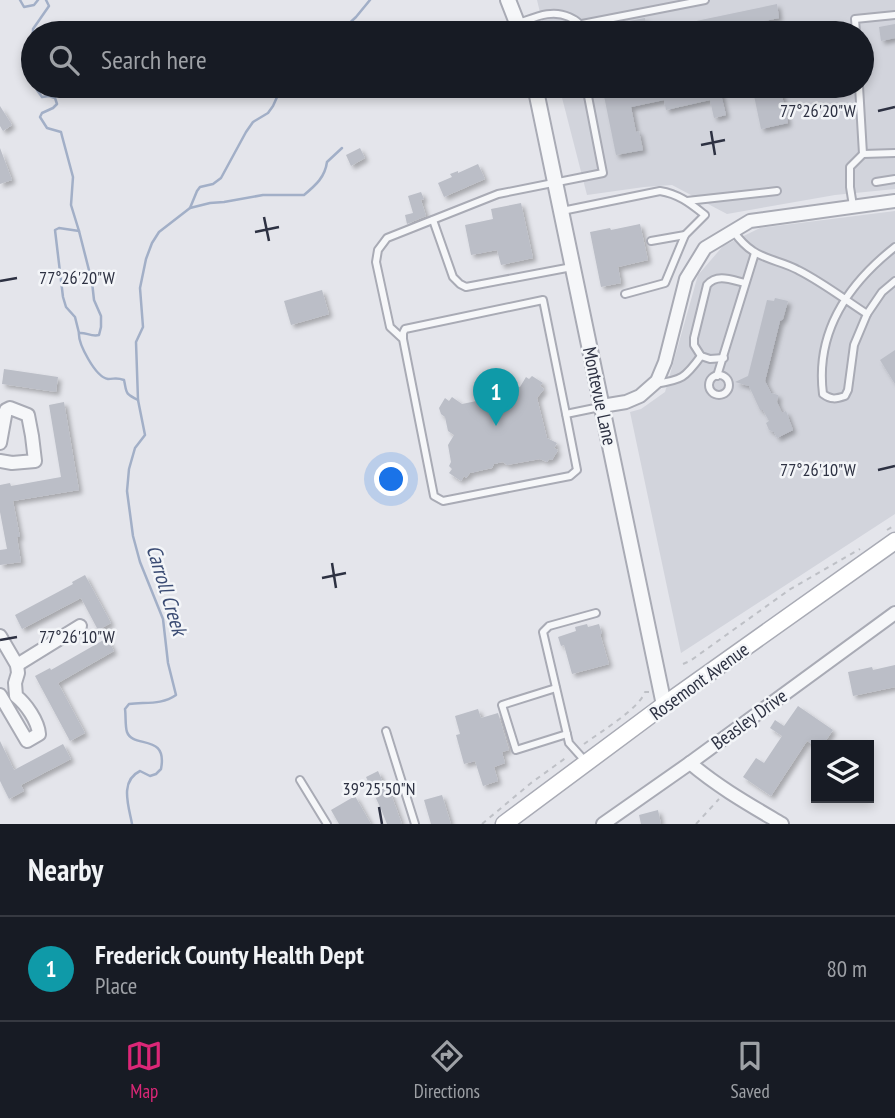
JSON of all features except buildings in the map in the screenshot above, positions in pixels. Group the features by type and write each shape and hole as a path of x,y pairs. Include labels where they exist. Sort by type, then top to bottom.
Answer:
{"main road":[{"name":"Rosemont Avenue","path":"504,824 891,536"}],"street":[{"path":"508,0 516,21"},
{"name":"Montevue Lane","path":"538,98 664,705"},
{"path":"602,406 626,402 640,396 657,381 665,362 686,279 705,248 750,221 895,201"},
{"path":"0,443 6,411 10,408 28,415 35,461 0,461"},
{"name":"Beasley Drive","path":"603,824 895,613"},
{"path":"17,665 80,626"},
{"path":"0,636 17,665 18,673 15,683 16,696 4,711"},
{"path":"0,695 4,711 27,741 39,734 39,726 16,696"},
{"path":"690,763 725,790 782,824"}],"lane":[{"path":"597,21 705,0"},
{"path":"533,21 548,13 563,13 578,21"},
{"path":"855,21 895,15"},
{"path":"403,339 390,327 376,262 378,250 387,238 498,194 603,173 588,98"},
{"path":"860,98 863,155"},
{"path":"853,206 850,167 863,155 895,153"},
{"path":"876,182 895,179"},
{"path":"561,211 660,191 674,193 705,215 685,235 665,283 625,294"},
{"path":"687,201 777,191"},
{"path":"433,220 453,276 466,287 572,267"},
{"path":"732,230 755,253 797,269 867,314"},
{"path":"651,242 685,235"},
{"path":"895,247 875,263 844,300 833,319 824,345 821,376 823,394 828,398 845,396 854,345 867,314 895,281"},
{"path":"717,376 755,253"},
{"path":"724,358 710,359 696,351 694,338 707,285 717,278 745,283"},
{"path":"543,300 577,470 570,476 443,501 434,496 403,339 405,329 543,300"},
{"path":"653,384 684,377 701,356"},
{"path":"566,414 602,406"},
{"path":"587,764 572,747 567,734 543,632 549,625 596,613"},
{"path":"556,688 502,705 516,750 567,734"},
{"path":"386,731 415,824"},
{"path":"300,780 327,824"}],"path":[{"path":"891,536 895,525"},
{"path":"683,664 789,590 860,550"},
{"path":"584,744 642,701 645,692 650,692"},
{"path":"482,824 567,757"},
{"path":"696,824 722,795"}],"shaded area":[{"path":"537,0 895,0 895,189 835,195 727,214 672,185 587,195 562,98 874,98 874,21 542,21"},
{"path":"895,211 895,514 681,653 630,412 641,409 665,392 698,275 723,246 760,228"}],"waterway":[{"path":"20,0 24,7 34,5 38,0"},
{"path":"39,21 49,6 46,0"},
{"name":"Carroll Creek","path":"352,21 370,0"},
{"path":"55,98 57,104 40,117 47,128 61,132 73,177 71,205 92,282 94,300 101,316 99,335 79,333 79,338 88,359 98,372 108,379 124,380 127,392 138,400"},
{"name":"Carroll Creek","path":"132,824 127,795 129,781 140,771 150,776 156,774 161,769 162,758 155,746 130,737 126,730 125,709 129,704 159,702 176,695 168,663 163,619 140,562 133,536 127,491 135,448 145,435 138,400 136,342 143,327 140,288 146,259 159,232 190,208 200,187 213,184 221,178 246,132 253,122 268,113 277,98"},
{"path":"190,208 263,195 304,195 319,180 327,162 342,148"},
{"path":"79,231 59,228 55,230 63,297 66,307 75,317 79,333"}],"place":[{"name":"Frederick County Health Dept","path":"496,426"}]}
